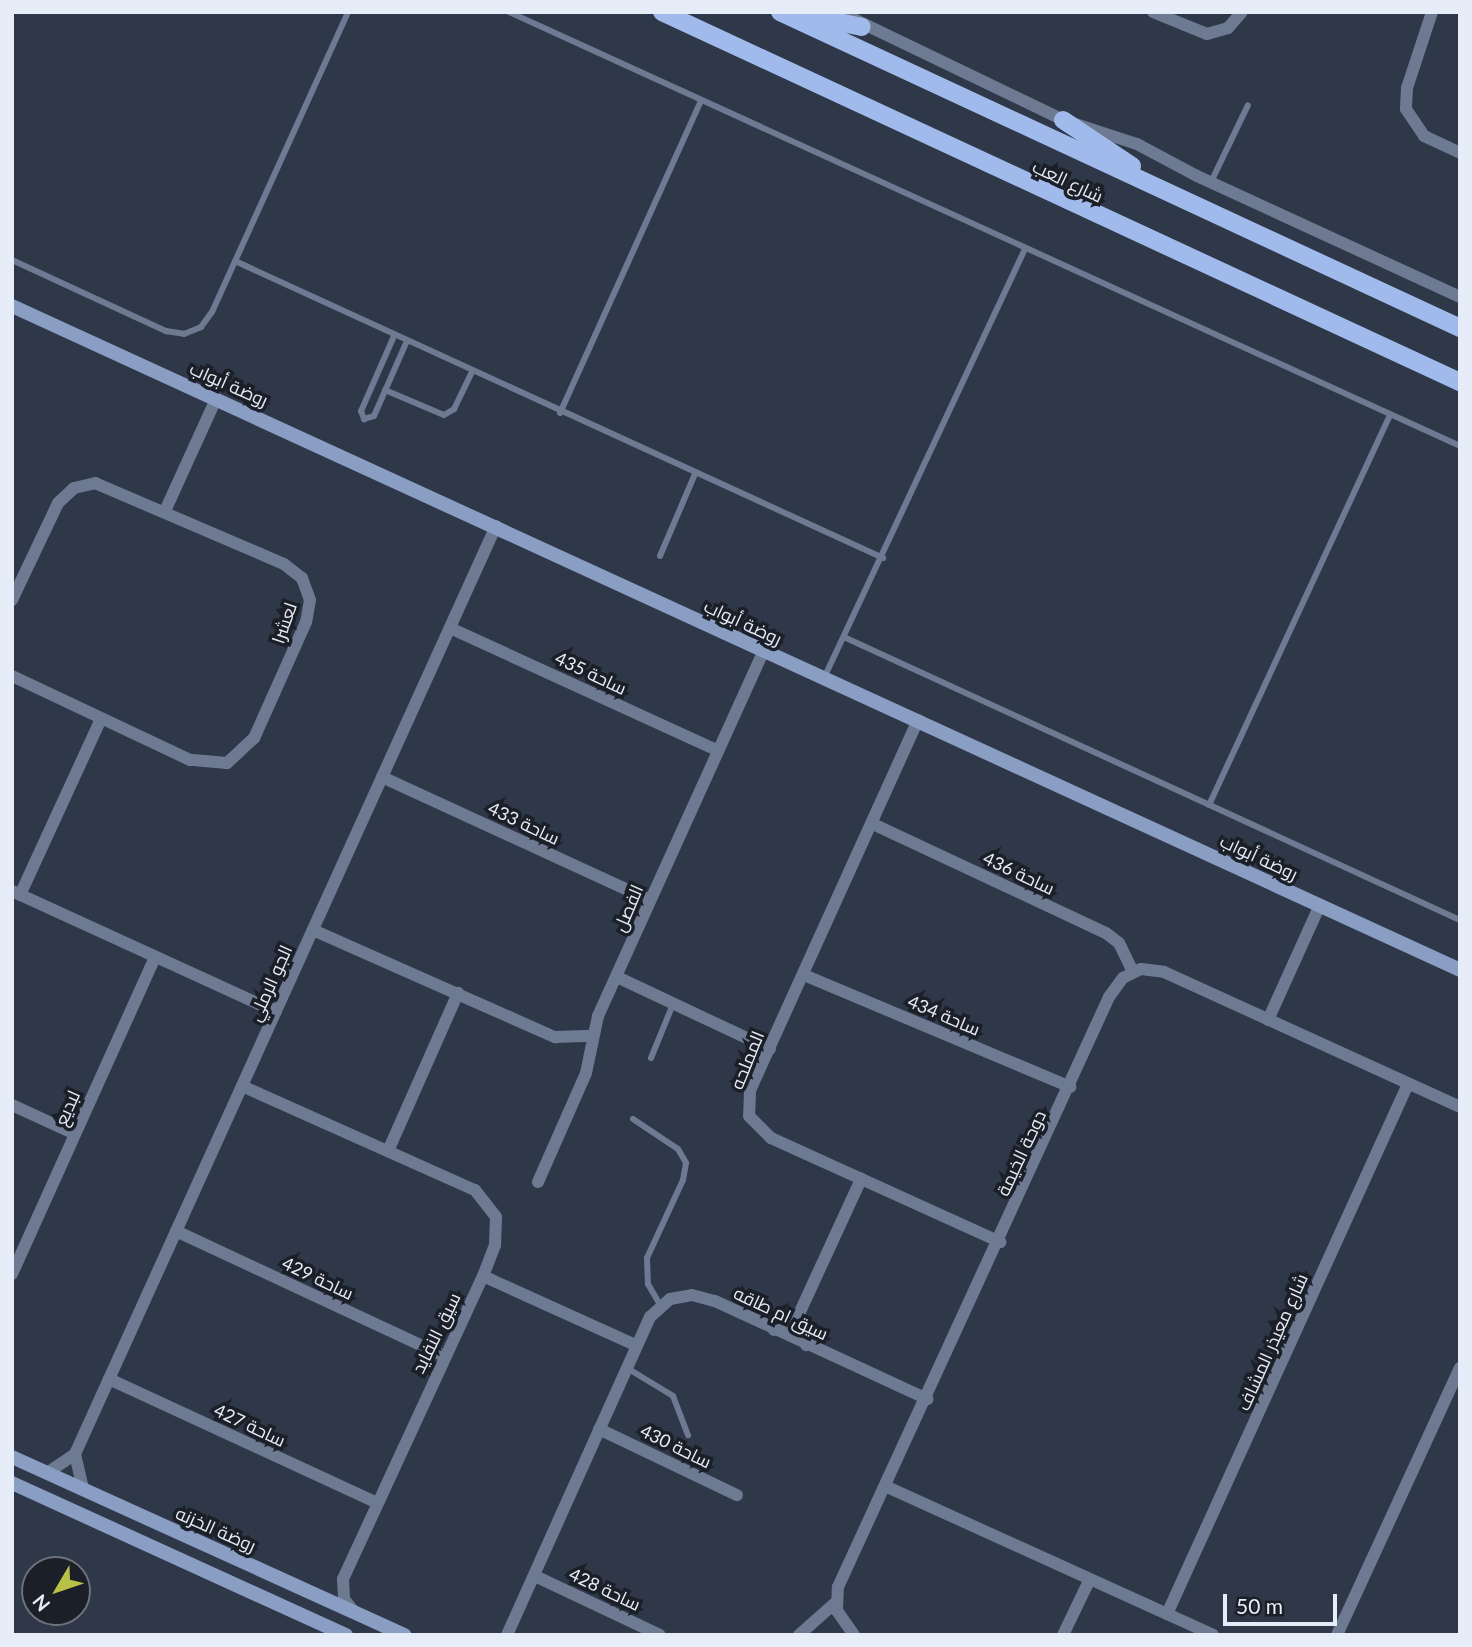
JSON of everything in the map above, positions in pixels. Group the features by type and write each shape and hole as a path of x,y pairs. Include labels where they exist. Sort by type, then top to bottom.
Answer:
{"main road":[{"name":"شارع العب","path":"662,12 1460,382"},
{"name":"شارع العب","path":"780,12 1460,328"},
{"path":"793,12 862,27"},
{"path":"1063,120 1179,197"}],"street":[{"path":"839,12 862,27 1063,120 1138,144 1211,182 1460,297"},
{"path":"1153,12 1207,34 1228,28 1242,12"},
{"path":"1432,12 1407,88 1406,109 1424,136 1460,153"},
{"name":"روضة أبواب","path":"12,306 496,526 763,653 918,720 1460,970"},
{"path":"165,510 216,399"},
{"name":"لعشرا","path":"12,600 58,503 74,488 106,484 294,570 307,589 310,611 254,738 238,757 202,764 12,676"},
{"name":"الجو الرملي","path":"75,1454 496,526"},
{"name":"ساحة 435","path":"450,628 717,750"},
{"name":"الفصل","path":"538,1182 586,1073 593,1036 617,977 763,653"},
{"path":"101,719 16,893 276,1012"},
{"name":"المملحه","path":"918,720 750,1091 753,1123 764,1134 1000,1242"},
{"name":"ساحة 433","path":"382,777 650,900"},
{"name":"ساحة 436","path":"873,824 1113,937 1133,972"},
{"path":"1268,1020 1320,906"},
{"path":"313,930 555,1037 593,1036"},
{"name":"لبديع","path":"12,1274 155,957"},
{"path":"1133,972 1151,968 1164,972 1460,1107"},
{"name":"دوحة الخيمة","path":"835,1603 885,1486 1000,1242 1109,997 1133,972"},
{"name":"ساحة 434","path":"804,975 1070,1087"},
{"path":"617,977 770,1049"},
{"path":"388,1151 458,993"},
{"name":"شارع معيذر المشاف","path":"1167,1614 1408,1084"},
{"name":"سيق النفايد","path":"242,1086 484,1196 498,1230 483,1276 375,1502 343,1579"},
{"path":"12,1105 75,1133"},
{"path":"775,1330 799,1314 862,1179"},
{"name":"ساحة 429","path":"176,1231 444,1356"},
{"path":"483,1276 637,1346"},
{"name":"سيق ام طاقه","path":"660,1306 681,1296 705,1297 927,1399"},
{"path":"507,1635 637,1346 660,1306"},
{"path":"799,1314 806,1345"},
{"path":"1337,1635 1460,1368"},
{"name":"ساحة 427","path":"109,1379 375,1502"},
{"name":"ساحة 430","path":"599,1429 737,1494"},
{"path":"47,1473 75,1454 83,1489"},
{"name":"روضة الخزنه","path":"12,1457 404,1635"},
{"path":"12,1483 346,1635"},
{"path":"885,1486 1213,1635"},
{"name":"ساحة 428","path":"535,1576 660,1635"},
{"path":"316,1595 330,1591 343,1579"},
{"path":"343,1579 344,1599 354,1612"},
{"path":"1063,1635 1090,1579"},
{"path":"799,1635 835,1603 840,1620 854,1635"}],"lane":[{"path":"12,260 175,334 193,331 208,320 348,12"},
{"path":"509,12 1460,446"},
{"path":"560,413 701,100"},
{"path":"1211,182 1248,105"},
{"path":"824,680 846,638 1025,249"},
{"path":"235,261 560,413 883,558"},
{"path":"394,336 361,411 364,419 373,418 407,341"},
{"path":"386,390 444,415 454,409 472,372"},
{"path":"1209,805 1390,415"},
{"path":"660,556 695,474"},
{"path":"846,638 1460,920"},
{"path":"651,1058 673,1004"},
{"path":"634,1119 677,1149 685,1163 683,1180 648,1258 648,1284 660,1306"},
{"path":"627,1368 669,1391 688,1435"}]}
